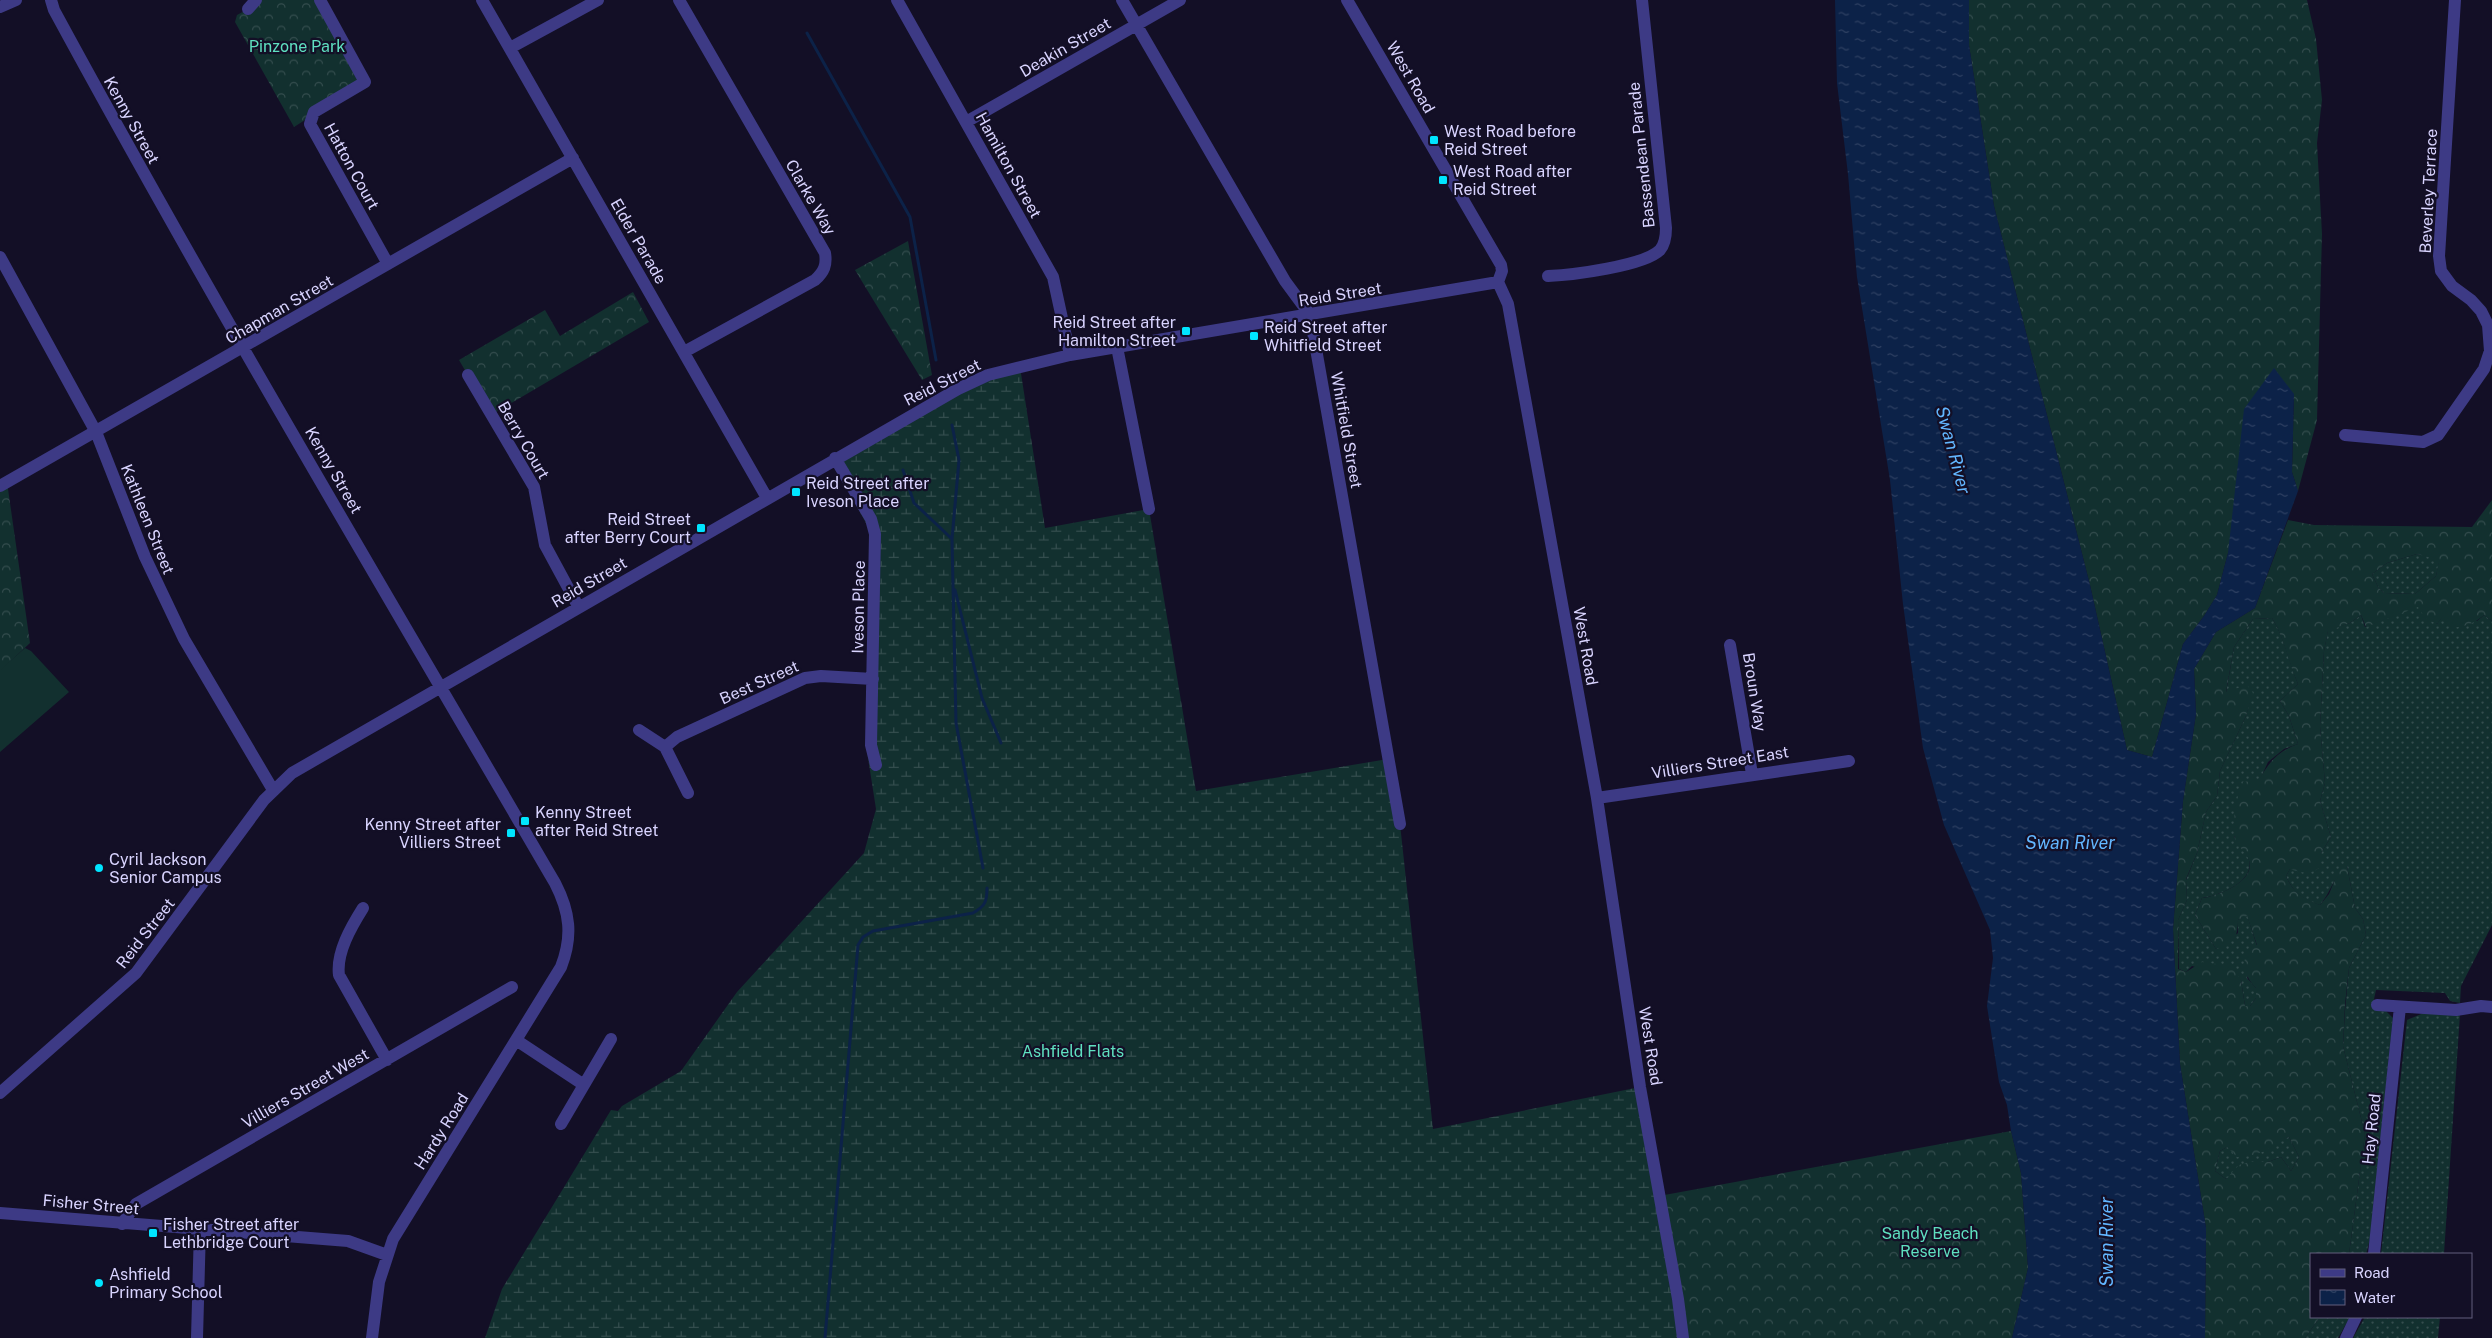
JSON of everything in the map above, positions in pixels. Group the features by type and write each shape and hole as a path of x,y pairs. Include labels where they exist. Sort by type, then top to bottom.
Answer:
{"street":[{"path":"0,6 3,0"},
{"path":"0,6 16,0"},
{"name":"Kenny Street","path":"42,0 52,5 128,147 562,897 569,921 567,952"},
{"name":"Hatton Court","path":"320,0 365,82 314,112 310,124 388,264"},
{"name":"Elder Parade","path":"482,0 767,498"},
{"path":"510,48 598,0"},
{"name":"Clarke Way","path":"679,0 825,253 826,260 826,268 815,280 684,352"},
{"name":"Hamilton Street","path":"897,0 1053,277 1070,355"},
{"name":"Whitfield Street","path":"1122,0 1285,281 1310,315 1400,824"},
{"name":"Deakin Street","path":"966,122 1180,0"},
{"name":"West Road","path":"1347,0 1498,259 1502,271 1498,282 1508,304 1597,798 1640,1087 1678,1299 1683,1338"},
{"name":"Bassendean Parade","path":"1548,276 1568,275 1646,259 1662,248 1665,240 1666,228 1642,0"},
{"name":"Beverley Terrace","path":"2345,435 2423,442 2438,435 2484,369 2490,351 2488,325 2472,300 2452,286 2442,271 2439,256 2455,0"},
{"name":"Chapman Street","path":"0,486 573,158"},
{"name":"Kathleen Street","path":"0,257 96,432 145,557 167,606 209,684 273,790"},
{"name":"Reid Street","path":"0,1093 136,973 273,790 305,765 835,458 973,381 1007,369 1070,355 1498,282"},
{"path":"1117,347 1149,509"},
{"name":"Berry Court","path":"468,375 534,487 546,544 578,606"},
{"name":"Iveson Place","path":"835,458 871,519 875,534 871,745 876,765"},
{"name":"Broun Way","path":"1730,645 1752,774"},
{"name":"Best Street","path":"665,747 678,737 805,678 821,676 873,679"},
{"path":"639,730 665,747 688,793"},
{"name":"Villiers Street East","path":"1597,798 1849,761"},
{"path":"364,908 355,921 339,960 339,975 387,1060"},
{"name":"Hardy Road","path":"372,1338 376,1299 387,1255 403,1221 554,982 567,952"},
{"name":"Villiers Street West","path":"122,1224 136,1204 512,987"},
{"path":"2377,1005 2456,1010 2492,1007"},
{"name":"Hay Road","path":"2374,1253 2400,1007"},
{"path":"561,1124 611,1038"},
{"path":"516,1040 584,1085"},
{"name":"Fisher Street","path":"0,1213 122,1224 200,1228 348,1242 387,1255"},
{"path":"197,1338 200,1228"},
{"path":"2346,1338 2356,1318"}],"green space":[{"name":"Pinzone Park","path":"256,0 320,0 365,82 294,127 235,22 237,15 248,9"},
{"path":"1969,0 2307,0 2316,39 2322,100 2317,143 2322,234 2317,420 2298,491 2292,472 2294,394 2228,553 2217,595 2183,644 2152,757 2127,750 2090,585 1994,206 1969,45"},
{"path":"908,241 932,375 922,380 855,270"},
{"path":"633,292 649,322 491,415 459,360 545,310 560,336"},
{"name":"Ashfield Flats","path":"1020,367 1045,528 1149,509 1196,791 1388,759 1400,824 1433,1129 1640,1087 1683,1338 485,1338 502,1289 611,1110 618,1111 622,1106 681,1071 737,992 864,853 876,809 866,745 873,536 832,461 958,389"},
{"path":"7,482 30,643 0,671 0,486"},
{"path":"2492,500 2492,621 2484,615 2476,621 2460,627 2450,628 2444,615 2437,624 2425,618 2418,607 2366,627 2361,615 2350,623 2328,631 2324,651 2320,726 2325,783 2320,801 2331,837 2321,853 2319,868 2305,873 2290,869 2286,876 2292,887 2300,895 2320,905 2329,894 2340,867 2347,866 2355,908 2363,919 2366,935 2349,968 2345,1004 2343,1046 2365,1134 2349,1253 2310,1253 2310,1318 2319,1318 2305,1338 2205,1338 2206,1228 2180,1064 2173,929 2183,801 2196,714 2194,669 2216,632 2255,608 2288,520 2314,525 2472,527","holes":["2417,554 2439,560 2436,576 2415,594 2384,593 2378,587 2372,574 2387,563","2272,618 2298,684 2280,701 2289,716 2298,744 2285,750 2275,758 2259,780 2243,782 2238,795 2234,835 2248,858 2250,866 2248,873 2242,880 2226,890 2202,898 2195,915 2216,949 2227,944 2236,936 2238,920 2247,916 2257,945 2246,950 2245,966 2247,975 2256,988 2256,998 2250,1006 2245,1006 2241,980 2231,966 2202,962 2186,972 2178,969 2178,920 2187,900 2186,879 2197,853 2206,812 2217,796 2220,771 2246,716 2253,693 2247,685 2226,692 2234,647 2253,619","2289,1137 2299,1157 2291,1171 2281,1157 2268,1162 2249,1162 2239,1165 2226,1179 2215,1171 2220,1151 2227,1147 2237,1157 2247,1156 2265,1151"]},
{"path":"2417,554 2440,558 2436,576 2415,594 2384,593 2378,587 2372,574 2387,563"},
{"path":"2418,606 2437,624 2444,614 2477,621 2484,615 2492,621 2492,925 2461,986 2460,1003 2450,1001 2445,993 2376,990 2372,1008 2386,1011 2393,1018 2370,1239 2366,1253 2349,1253 2365,1134 2343,1046 2349,968 2366,935 2363,919 2355,908 2347,866 2335,880 2320,905 2300,895 2292,887 2286,876 2290,869 2321,853 2331,837 2320,801 2325,783 2320,726 2324,651 2328,630 2350,623 2361,615 2365,627"},
{"path":"2272,618 2284,642 2298,684 2280,701 2289,716 2298,744 2284,749 2268,762 2234,837 2245,851 2249,860 2249,868 2246,875 2241,881 2225,891 2202,898 2195,915 2216,949 2238,933 2238,920 2247,915 2257,946 2247,978 2256,988 2256,998 2250,1006 2245,1006 2241,980 2192,966 2186,972 2179,969 2178,920 2187,900 2186,880 2197,853 2206,812 2217,796 2220,771 2246,716 2252,693 2226,693 2234,647 2253,619"},
{"path":"25,648 31,651 69,692 0,752 0,670"},
{"path":"2426,1012 2460,1014 2444,1253 2381,1253 2407,1020"},
{"name":"Sandy Beach Reserve","path":"2011,1131 2021,1173 2028,1268 2012,1338 1683,1338 1659,1196"},
{"path":"2289,1137 2299,1157 2291,1171 2281,1157 2268,1162 2249,1162 2226,1179 2215,1171 2220,1151 2227,1147 2264,1151 2281,1139"},
{"path":"2319,1318 2349,1318 2338,1338 2305,1338"},
{"path":"2364,1318 2440,1318 2438,1338 2353,1338"}],"water":[{"name":"Swan River","path":"1835,0 1969,0 1969,45 1994,206 2090,585 2127,750 2152,757 2183,644 2217,595 2228,553 2244,409 2274,368 2294,394 2292,472 2298,491 2255,608 2216,632 2194,669 2196,714 2183,801 2173,929 2180,1064 2206,1228 2205,1338 2012,1338 2028,1268 2021,1173 2007,1105 1999,1082 1987,1006 1993,958 1990,930 1944,825 1923,748 1903,604 1890,480 1857,277 1848,174 1837,83"}],"waterway":[{"path":"807,33 910,217 936,360"},
{"path":"952,425 959,460 952,539 956,723 983,868"},
{"path":"903,470 914,503 952,539"},
{"path":"955,590 982,698 1001,743"},
{"path":"825,1338 858,945 863,937 873,931 973,913 985,903 987,888"}],"place":[{"name":"West Road before Reid Street","path":"1434,140"},
{"name":"West Road after Reid Street","path":"1443,180"},
{"name":"Reid Street after Hamilton Street","path":"1186,331"},
{"name":"Reid Street after Whitfield Street","path":"1254,336"},
{"name":"Reid Street after Iveson Place","path":"796,492"},
{"name":"Reid Street after Berry Court","path":"701,528"},
{"name":"Kenny Street after Reid Street","path":"525,821"},
{"name":"Kenny Street after Villiers Street","path":"511,833"},
{"name":"Cyril Jackson Senior Campus","path":"99,868"},
{"name":"Fisher Street after Lethbridge Court","path":"153,1233"},
{"name":"Ashfield Primary School","path":"99,1283"}]}
